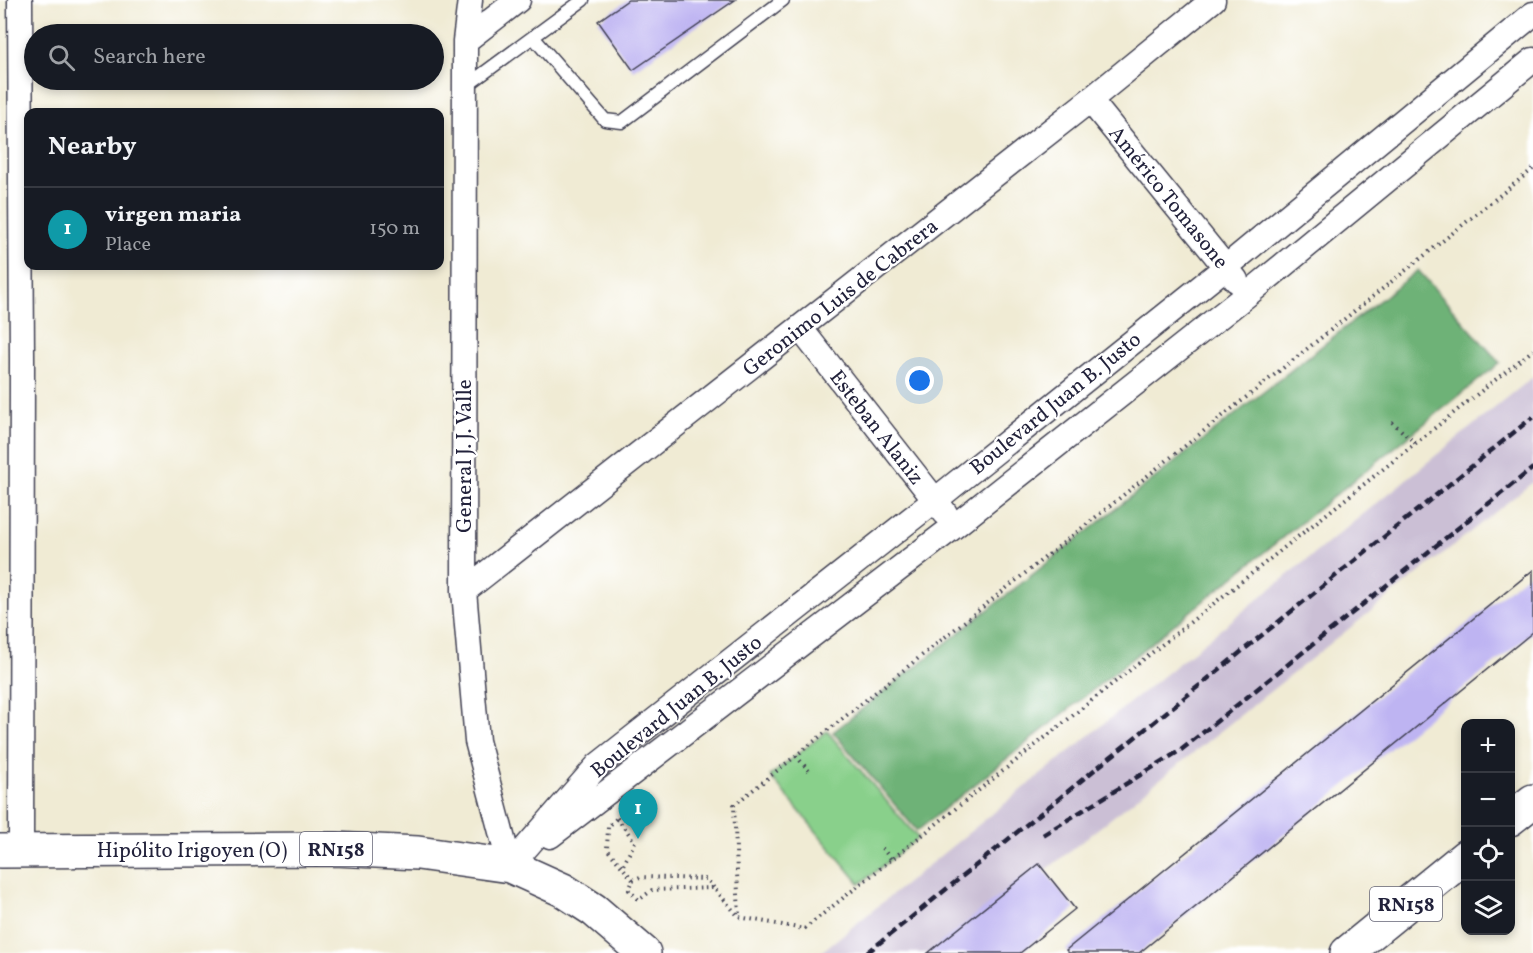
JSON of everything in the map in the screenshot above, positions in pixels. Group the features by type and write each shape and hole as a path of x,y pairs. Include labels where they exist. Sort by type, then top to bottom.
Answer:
{"highway":[{"name":"Hipólito Irigoyen (O)","path":"10,851 335,849 418,853 510,866 563,890 594,910 644,953"},
{"name":"RN158","path":"1347,953 1461,860"}],"street":[{"path":"10,851 11,358 20,0"},
{"name":"General J. J. Valle","path":"470,0 465,41 464,591 477,741 510,866"},
{"path":"465,41 518,0"},
{"name":"Geronimo Luis de Cabrera","path":"464,591 1090,100 1213,0"},
{"path":"1527,0 1533,8"},
{"name":"Boulevard Juan B. Justo","path":"510,866 598,765 934,501 1226,267 1533,14"},
{"name":"Boulevard Juan B. Justo","path":"510,866 956,525 1248,294 1533,60"},
{"name":"Américo Tomasone","path":"1090,100 1248,294"},
{"name":"Esteban Alaniz","path":"800,328 934,501 956,525"}],"lane":[{"path":"465,87 583,0"},
{"path":"533,37 605,120 622,122 783,0"}],"path":[{"path":"739,916 734,805 1533,169"},
{"path":"714,888 652,890 639,900 629,890 633,880 640,876 707,879 739,916 804,929 1533,350"},
{"path":"1392,422 1415,443"},
{"path":"796,756 810,772"},
{"path":"624,813 608,827 607,849 633,880"},
{"path":"617,818 635,842 622,867"},
{"path":"882,848 891,859"}],"shaded area":[{"path":"1533,377 1533,482 942,953 820,953"}],"green space":[{"path":"1418,270 1500,363 917,831 833,732"},
{"path":"827,731 918,838 860,884 770,776"}],"building":[{"path":"628,0 735,0 633,70 598,21"},
{"path":"1533,570 1533,632 1139,953 1069,953 1066,950"},
{"path":"1039,864 1075,909 1020,953 928,953"}],"railway":[{"path":"867,953 1533,417"},
{"path":"1043,835 1181,750 1533,468"}],"place":[{"name":"virgen maria","path":"638,839"}]}
